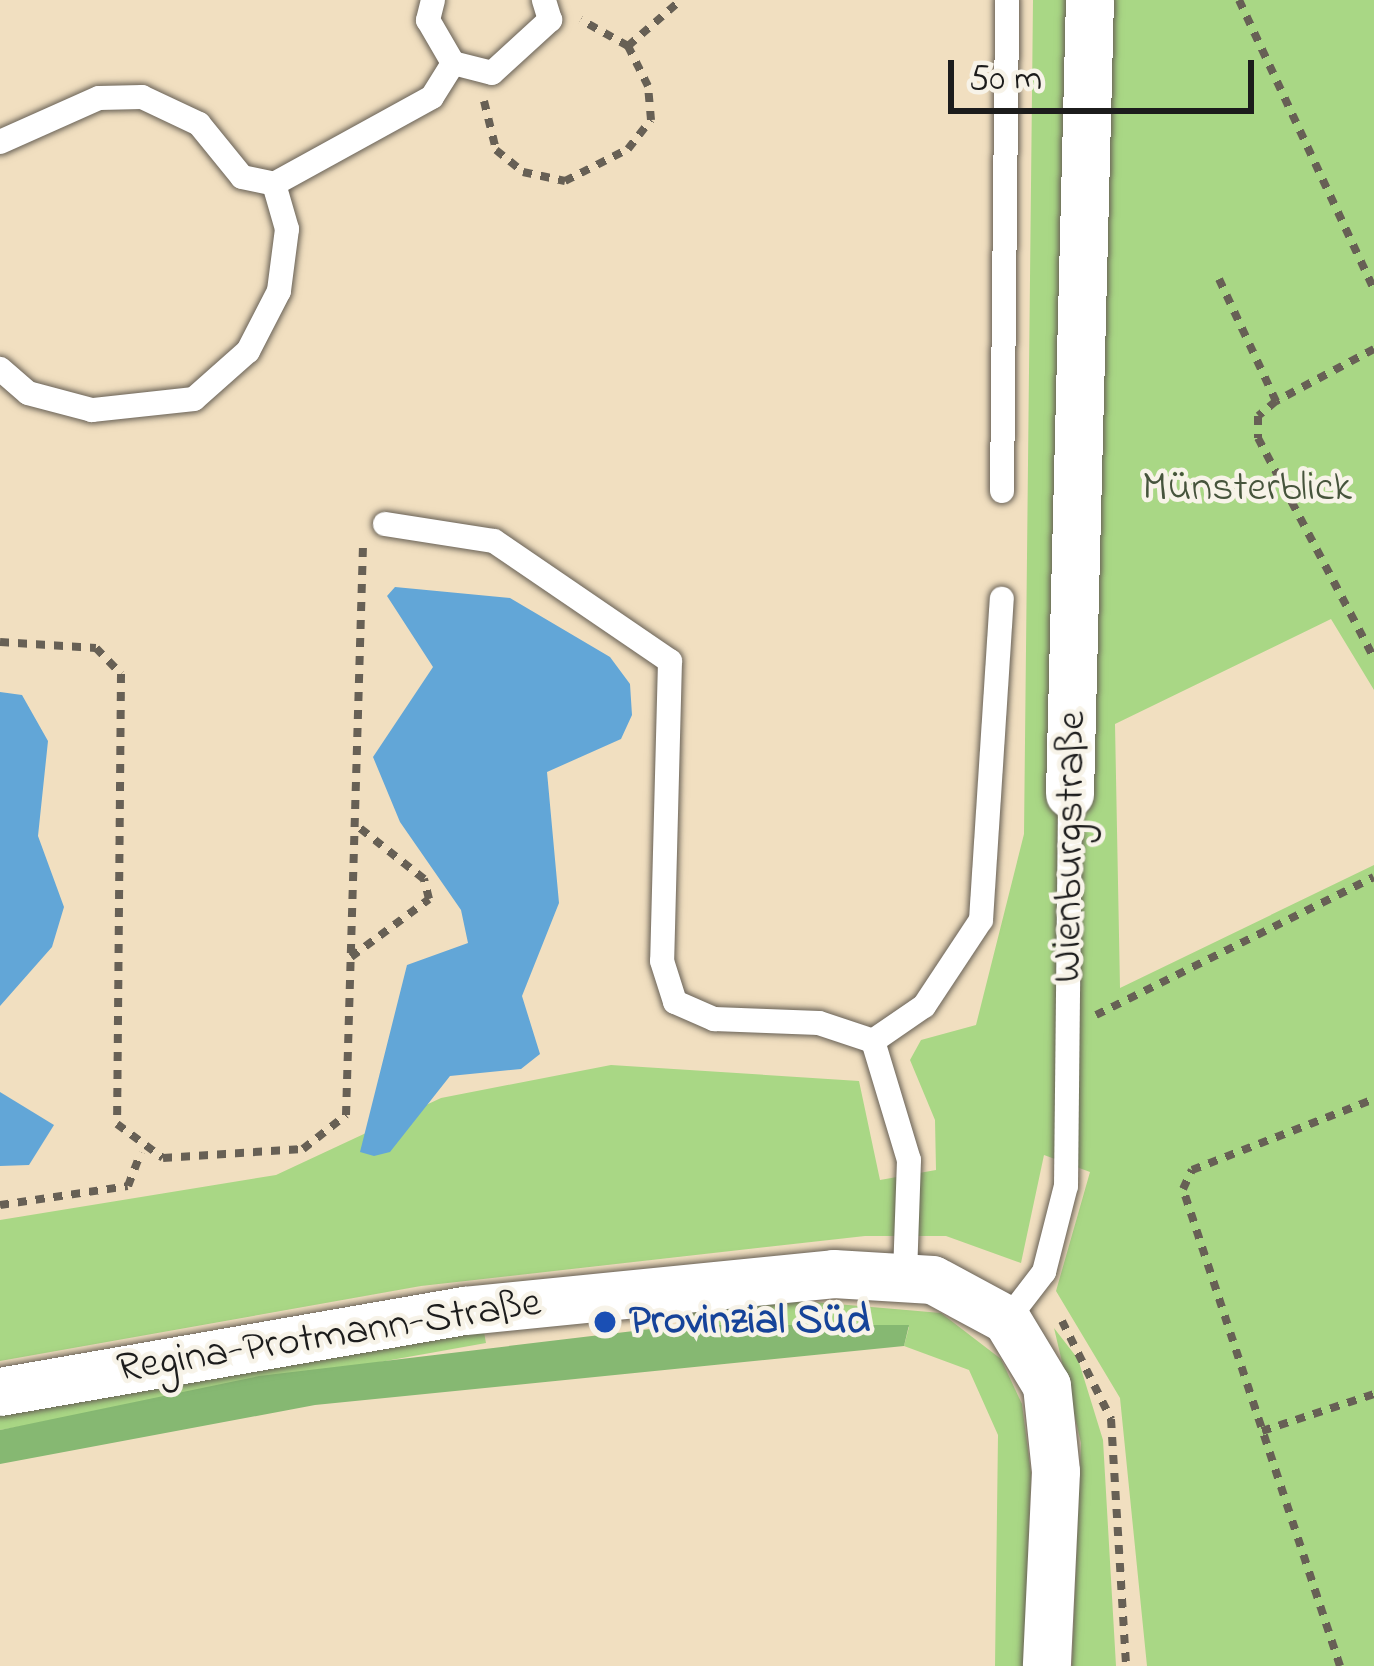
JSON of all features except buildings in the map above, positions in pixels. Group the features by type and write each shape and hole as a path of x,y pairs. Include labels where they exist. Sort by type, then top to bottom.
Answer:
{"street":[{"name":"Wienburgstraße","path":"1070,794 1090,0"},
{"name":"Regina-Protmann-Straße","path":"0,1392 404,1319 905,1275 1019,1306"},
{"path":"1019,1306 1054,1429 1047,1666"}],"lane":[{"path":"433,0 428,20 453,63 492,73 547,10"},
{"path":"1002,491 1007,0"},
{"path":"0,142 99,98 142,97 199,124 242,177 274,184 433,97 453,63"},
{"path":"0,369 28,393 92,410 194,399 248,351 279,291 287,229 274,184"},
{"path":"385,524 494,541 670,662 662,962 674,1002 714,1018 819,1023 873,1041"},
{"path":"873,1041 924,1006 981,920 1002,599"},
{"name":"Wienburgstraße","path":"1019,1306 1066,1186 1070,794"},
{"path":"873,1041 909,1160 905,1275"}],"path":[{"path":"628,46 681,0"},
{"path":"1239,0 1374,289"},
{"path":"492,73 483,117 496,150 523,172 565,181 628,149 651,120 628,46 576,18 547,10"},
{"path":"1219,279 1276,401"},
{"path":"1374,350 1276,401 1258,416 1258,438 1374,658"},
{"path":"141,1152 242,1158 329,1133 346,1115 355,824 355,554 385,524"},
{"path":"0,642 96,648 121,674 116,1106 141,1152 128,1186 0,1205"},
{"path":"351,957 429,898 424,879 355,824"},
{"path":"1070,1028 1374,877"},
{"path":"1340,1666 1183,1189 1192,1170 1374,1099"},
{"path":"1019,1306 1071,1331 1107,1399 1125,1528 1126,1666"},
{"path":"1262,1431 1374,1394"}],"green space":[{"name":"Münsterblick","path":"1033,0 1374,0 1374,690 1331,619 1115,724 1120,988 1374,865 1374,1666 1147,1666 1120,1398 1056,1291 1090,1172 1044,1155 1021,1263 946,1236 865,1236 421,1286 0,1361 0,1220 276,1175 441,1098 611,1065 859,1081 880,1180 936,1170 935,1120 910,1060 921,1040 976,1025 1024,834"},
{"path":"802,1301 941,1313 1001,1359 1022,1404 1031,1474 1024,1666 995,1666 998,1435 969,1370 904,1346 909,1327 684,1325 682,1310"},
{"path":"684,1325 909,1325 904,1346 315,1405 0,1464 0,1430 259,1376"},
{"path":"1054,1328 1078,1359 1103,1440 1116,1666 1072,1666 1081,1443"},
{"path":"484,1332 486,1343 0,1430 0,1414"}],"water":[{"path":"395,587 510,598 610,657 630,684 632,715 621,739 547,772 559,903 522,996 540,1054 521,1069 450,1076 390,1152 374,1156 360,1152 407,965 468,943 461,910 400,822 373,757 433,667 387,596"},
{"path":"0,692 22,695 48,741 38,836 64,907 52,947 0,1006"},
{"path":"0,1092 54,1125 29,1165 0,1166"}],"place":[{"name":"Provinzial Süd","path":"605,1322"}]}
